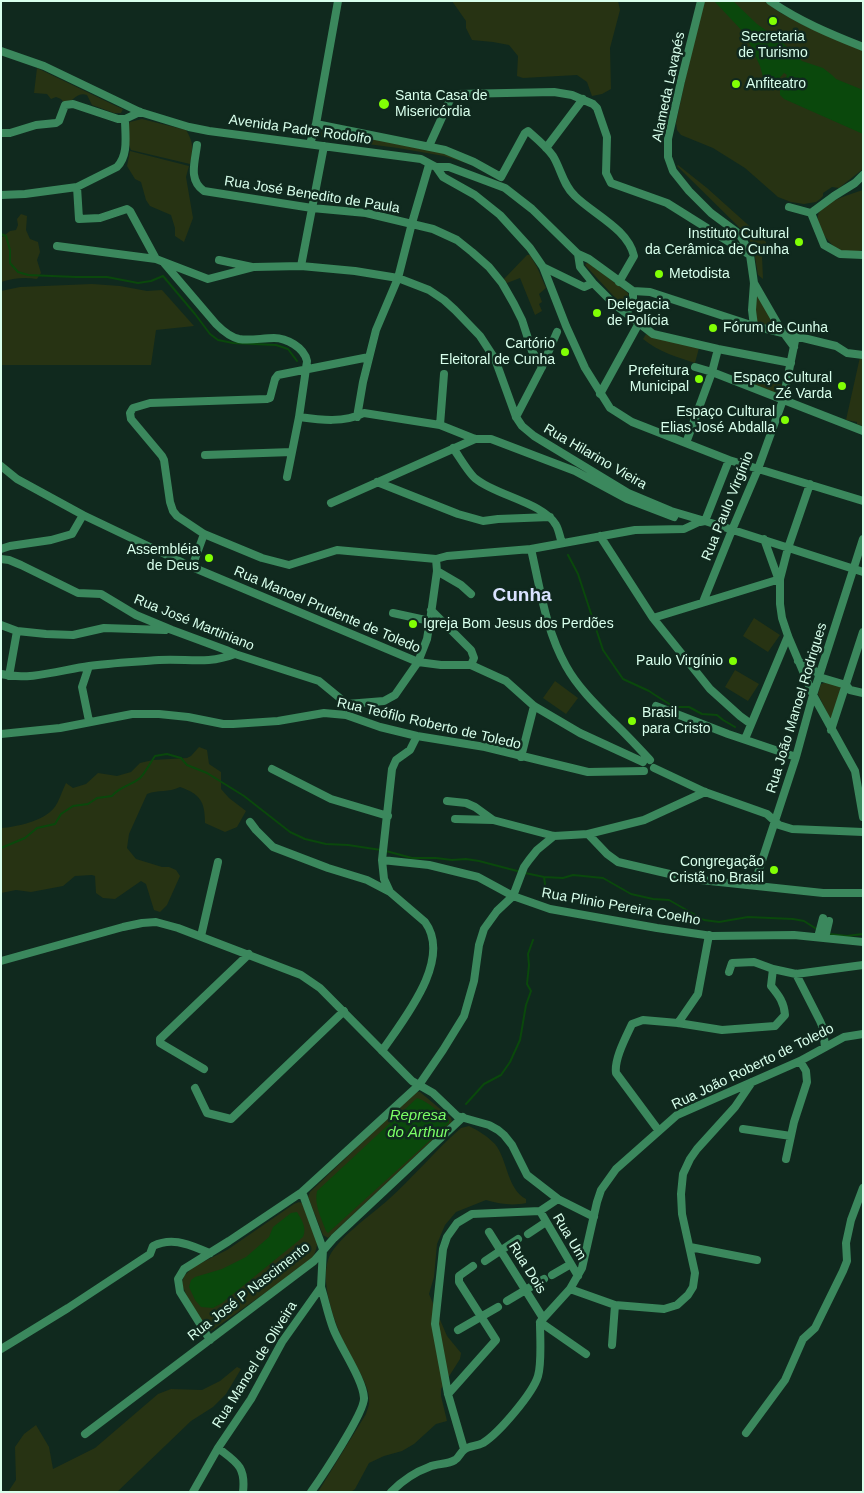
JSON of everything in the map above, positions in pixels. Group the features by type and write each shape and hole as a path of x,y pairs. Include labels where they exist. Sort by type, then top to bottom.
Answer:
{"street":[{"path":"310,144 316,124 338,1"},
{"name":"Alameda Lavapés","path":"701,1 670,129 668,157 672,171 689,190 711,213 743,240 750,255 754,283 752,310 754,326"},
{"path":"770,1 789,14 824,32 863,47"},
{"name":"Avenida Padre Rodolfo","path":"1,51 44,66 140,112 189,126 421,159 426,160 432,166 449,167 505,188 540,216 578,254"},
{"path":"429,146 451,98 458,94 554,92 572,95 593,104 597,108 606,138 606,173 610,183 667,203 750,255"},
{"path":"546,148 583,99"},
{"path":"1,132 10,133 42,123 59,121 65,106 73,104 118,119 125,119 140,112"},
{"path":"1,195 44,192 77,187 115,168 120,164 124,155 125,119"},
{"name":"Avenida Padre Rodolfo","path":"316,124 429,146 463,156 501,177"},
{"path":"505,188 501,177 525,133 528,131 553,156 574,196 610,223 632,248 634,256 619,282"},
{"name":"Rua José Benedito de Paula","path":"197,146 193,174 197,185 204,191 312,208 366,214 412,223 433,229 457,240 489,267 502,284 522,320 532,351 542,367"},
{"path":"300,266 324,146"},
{"path":"357,417 376,330 398,278 412,223 432,166 443,178 475,195 500,215 525,241 543,268 577,352 600,394 610,408 632,422 729,460 863,501"},
{"path":"811,213 834,196 859,183 863,175"},
{"path":"77,187 80,219 100,218 127,209 130,211 160,261 216,324 226,332 238,339 284,339 301,350 307,361 299,417 287,477"},
{"path":"789,207 811,213"},
{"path":"811,213 824,244 840,254 863,255"},
{"name":"Rua Hilarino Vieira","path":"57,246 160,261 208,279 254,267 300,266 355,271 398,278 429,290 444,300 475,329 495,359 516,417 522,426 534,436 628,493 702,522"},
{"path":"578,254 589,259 633,291 650,292 754,326 836,346 847,353 863,355"},
{"path":"578,254 580,267 593,283 613,303 653,334 718,349 791,362 796,336"},
{"path":"219,260 254,267"},
{"path":"543,268 584,287 593,283"},
{"path":"754,283 783,333 794,347"},
{"path":"623,310 629,308 633,298 633,291"},
{"path":"600,394 639,323"},
{"path":"516,417 558,332"},
{"path":"686,443 712,372 718,349"},
{"path":"369,356 278,375 275,379 270,398 267,399 150,403 133,408 130,412 131,419 164,460 170,502 180,520 204,534 262,558 288,565 337,550 436,559 447,556 531,549 635,530 684,529 702,522 729,460"},
{"name":"Rua Paulo Virgínio","path":"703,602 758,469 783,400 791,362"},
{"path":"696,367 863,431"},
{"path":"440,425 444,374"},
{"name":"Rua Hilarino Vieira","path":"299,417 328,421 357,417 364,413 440,425 475,439 491,439 575,471 627,499 670,516 702,522 764,539 863,572"},
{"path":"330,503 475,439"},
{"path":"453,448 475,479 524,502 550,517 556,525 562,543"},
{"path":"205,456 292,452"},
{"name":"Rua Manoel Prudente de Toledo","path":"1,466 17,480 83,515 192,567 418,662 441,665 471,665 506,680 534,706 580,733 647,761"},
{"path":"377,482 458,514 483,521 550,517"},
{"path":"779,579 810,484"},
{"path":"1,548 52,540 72,534 83,515"},
{"path":"192,567 204,534"},
{"path":"600,536 653,618 710,689 751,724"},
{"path":"764,539 779,579 782,618 788,636 831,730 855,772 862,802 863,817"},
{"name":"Rua João Manoel Rodrigues","path":"754,885 796,758 819,677 863,539"},
{"path":"531,549 552,635 572,677 647,761 654,764 654,768 705,792 767,814 779,825 792,829 863,832"},
{"path":"346,715 347,704 384,701 395,695 418,662 427,639 437,571 436,559"},
{"name":"Rua José Martiniano","path":"1,560 9,560 22,565 78,592 101,594 136,615 235,654 319,680 347,704"},
{"path":"437,571 461,585 471,594"},
{"path":"653,618 779,579"},
{"path":"431,610 471,650 474,658 471,665"},
{"path":"393,613 430,621"},
{"path":"1,625 17,631 73,635 104,628 172,630"},
{"path":"17,631 5,675 49,674 89,666 164,660 208,661 235,654"},
{"path":"831,730 863,632"},
{"path":"745,739 788,636"},
{"path":"798,661 818,673 819,677 846,685 850,690 863,693"},
{"path":"89,666 82,688 89,721"},
{"path":"520,757 534,706"},
{"path":"656,706 796,758"},
{"name":"Rua Teófilo Roberto de Toledo","path":"1,734 60,728 132,714 188,717 228,724 278,721 324,713 346,715 380,727 417,736 485,747 588,772 644,771"},
{"path":"390,892 384,879 382,858 392,769 396,760 410,750 417,736"},
{"path":"647,761 642,766 644,771 650,772 654,768"},
{"path":"855,772 863,766"},
{"path":"272,769 331,799 388,816"},
{"path":"455,819 493,820 554,836 588,834 644,820 705,792"},
{"path":"447,801 471,805 493,820"},
{"path":"250,822 273,847 328,868 367,880 390,892 425,922 432,934 434,948 425,983 409,1012 382,1051"},
{"path":"588,834 607,854 618,862 691,879 823,893 863,893"},
{"path":"210,1340 180,1292 178,1279 184,1269 210,1254 302,1192 419,1085 464,1016 474,981 479,945 484,929 497,911 513,896 524,867 537,850 554,836"},
{"name":"Rua Plinio Pereira Coelho","path":"382,858 464,872 478,877 513,896 550,909 657,928 709,935 794,935 824,929 863,942"},
{"path":"201,936 218,862"},
{"path":"1,961 142,923 156,922 201,936 301,974 344,1011 412,1081 433,1093 460,1117 489,1124 504,1135 520,1159 527,1176 558,1199 594,1216"},
{"path":"678,1023 698,994 709,935"},
{"path":"204,1069 160,1043 160,1039 249,954"},
{"path":"729,972 732,963 754,962 773,969 796,974 863,965"},
{"path":"659,1131 616,1073 615,1067 632,1024 643,1020 722,1030 775,1026 785,1015 782,999 771,986 773,969"},
{"path":"796,974 820,1021 825,1046"},
{"path":"195,1088 207,1113 231,1119 344,1011"},
{"name":"Rua João Roberto de Toledo","path":"541,1320 570,1289 582,1268 601,1190 616,1169 677,1116 800,1061 844,1037 863,1034"},
{"path":"786,1158 807,1082 806,1071 800,1061"},
{"path":"570,1289 615,1305 664,1309 677,1305 684,1300 691,1292 695,1280 681,1204 682,1184 686,1168 697,1149 735,1107 753,1081"},
{"name":"Rua José P Nascimento","path":"85,1434 314,1261 324,1248 460,1117"},
{"path":"742,1129 791,1136"},
{"path":"746,1433 786,1380 803,1338 815,1328 843,1271 847,1261 846,1243 851,1220 863,1188"},
{"path":"302,1192 324,1248 321,1287 333,1328 359,1382 365,1400 357,1419 311,1492"},
{"path":"464,1449 448,1394 435,1324 447,1236 457,1224 472,1214 540,1211 558,1199"},
{"name":"Rua Um","path":"540,1211 578,1276"},
{"path":"528,1234 546,1222"},
{"name":"Rua Dois","path":"489,1232 526,1290 541,1320"},
{"path":"485,1261 518,1239"},
{"path":"1,1349 150,1254 153,1246 161,1242 178,1241 210,1254"},
{"path":"690,1247 757,1260"},
{"path":"552,1275 571,1264"},
{"path":"448,1394 496,1340 459,1282 458,1276 473,1266"},
{"path":"507,1301 544,1279"},
{"name":"Rua Manoel de Oliveira","path":"193,1492 218,1448 251,1399 282,1342 321,1287"},
{"path":"612,1346 615,1305"},
{"path":"458,1330 498,1307"},
{"path":"541,1320 586,1354"},
{"path":"391,1492 407,1478 429,1467 457,1459 464,1449 482,1443 498,1430 532,1388 540,1370 541,1320"},
{"path":"218,1448 238,1463 243,1476 243,1492"}],"shaded area":[{"path":"452,1 618,1 620,10 610,48 611,89 602,94 592,96 587,82 577,75 523,78 517,76 518,56 509,45 472,40 466,28 466,21"},
{"path":"704,1 764,1 801,24 863,51 863,169 839,188 832,187 823,193 823,196 816,202 804,204 791,202 778,197 745,168 713,148 681,135 677,130 676,123"},
{"path":"37,68 123,109 121,113 114,113 92,105 87,95 84,94 77,96 68,103 64,103 56,97 51,99 47,94 34,93"},
{"path":"142,119 186,130 192,146 190,164 131,150 128,136 130,122"},
{"path":"324,129 446,153 482,168 444,156 322,138 320,134"},
{"path":"130,151 189,166 186,177 193,218 184,242 175,236 171,215 150,206 146,200 141,182 135,179 127,166"},
{"path":"678,165 707,188 766,242 767,253 762,256 763,279 758,275 754,251 748,236"},
{"path":"863,190 863,250 843,251 828,240 820,228 818,216 820,211 829,203"},
{"path":"21,214 27,216 26,230 30,239 38,242 40,252 37,260 41,273 37,279 19,278 1,282 1,238 10,231 16,230 18,225 17,219"},
{"path":"527,255 530,255 537,267 546,288 539,294 542,302 539,304 542,311 535,315 520,278 507,283 504,279"},
{"path":"588,262 628,293 629,299 626,304 621,304 585,265"},
{"path":"92,284 120,286 147,291 162,290 194,326 156,330 151,365 1,365 1,291 20,287"},
{"path":"757,294 776,326 773,329 757,322 755,300"},
{"path":"646,334 699,348 695,363 668,354 655,347 643,339"},
{"path":"860,357 863,357 863,427 857,424 857,422 846,420"},
{"path":"753,376 783,385 781,396 750,385"},
{"path":"754,618 780,635 768,652 743,636"},
{"path":"735,670 759,684 748,701 725,687"},
{"path":"555,681 578,698 566,714 543,698"},
{"path":"827,682 841,687 832,719 830,719 818,694 821,684"},
{"path":"199,747 207,750 209,764 221,772 221,789 246,811 237,827 225,832 205,823 204,809 200,799 192,792 180,787 147,794 129,834 127,848 136,859 162,867 169,867 176,870 180,876 167,905 160,912 154,910 146,884 141,881 115,899 103,898 96,893 95,876 92,875 75,876 63,886 31,892 16,890 1,893 1,828 37,820 49,813 57,803 66,783 73,788 86,784 98,773 117,776 131,772 140,763 153,760 187,758"},
{"name":"Represa do Arthur","path":"415,1092 420,1092 451,1118 452,1122 328,1238 323,1235 308,1197 310,1192"},
{"path":"469,1126 495,1144 503,1158 511,1182 515,1189 526,1199 526,1203 506,1204 486,1200 456,1212 445,1225 437,1244 434,1277 429,1294 447,1336 461,1353 460,1359 441,1389 447,1421 436,1424 414,1444 402,1451 369,1463 355,1489 351,1492 318,1492 366,1414 369,1403 368,1390 334,1319 326,1282 328,1260 338,1244 346,1236 397,1191 461,1128"},
{"path":"299,1202 302,1203 317,1242 316,1250 311,1260 211,1331 205,1327 183,1287 184,1276 193,1267 227,1250"},
{"path":"237,1367 241,1369 226,1394 213,1407 191,1421 117,1492 8,1492 16,1480 15,1447 24,1434 36,1425 49,1447 53,1469 95,1448 158,1394 171,1389 202,1390 220,1381"}],"water":[{"path":"714,1 733,1 757,24 781,41 802,61 823,68 836,79 863,90 863,134 784,99 780,95 780,89 787,75 784,73 775,83 765,84 754,50 747,36"},
{"name":"Represa do Arthur","path":"417,1098 426,1102 449,1119 449,1123 328,1233 318,1211 317,1191"},
{"path":"297,1212 304,1227 303,1237 222,1303 213,1308 201,1307 195,1300 189,1287 191,1280 222,1269 246,1257 269,1237 273,1227 291,1213"}],"waterway":[{"path":"1,234 6,236 10,250 10,263 18,272 28,275 107,277 138,283 151,281 163,276 210,334 218,340 233,343 276,345 288,349 297,361"},
{"path":"568,555 578,574 603,650 623,679 649,691 674,707 689,707 702,714 717,715 735,727"},
{"path":"1,848 25,838 37,828 55,824 61,814 73,806 88,804 97,798 112,796 118,790 140,778 155,756 167,754 181,758 187,765 207,773 244,796 290,832 305,839 326,844 381,850"},
{"path":"386,851 412,858 479,861 521,872"},
{"path":"525,873 544,877 563,878 573,875 603,878 631,894 653,899 669,900 704,920 719,922 748,917 793,919 804,921 818,930"},
{"path":"544,877 545,884"},
{"path":"829,934 847,936 863,934"},
{"path":"466,1104 484,1084 501,1075 510,1062 520,1040 526,1005 531,991 527,984 528,954 533,940"}],"place":[{"name":"Secretaria de Turismo","path":"773,21"},
{"name":"Anfiteatro","path":"736,84"},
{"name":"Santa Casa de Misericórdia","path":"384,104"},
{"name":"Instituto Cultural da Cerâmica de Cunha","path":"799,242"},
{"name":"Metodista","path":"659,274"},
{"name":"Delegacia de Polícia","path":"597,313"},
{"name":"Fórum de Cunha","path":"713,328"},
{"name":"Cartório Eleitoral de Cunha","path":"565,352"},
{"name":"Prefeitura Municipal","path":"699,379"},
{"name":"Espaço Cultural Zé Varda","path":"842,386"},
{"name":"Espaço Cultural Elias José Abdalla","path":"785,420"},
{"name":"Assembléia de Deus","path":"209,558"},
{"name":"Igreja Bom Jesus dos Perdões","path":"413,624"},
{"name":"Paulo Virgínio","path":"733,661"},
{"name":"Brasil para Cristo","path":"632,721"},
{"name":"Congregação Cristã no Brasil","path":"774,870"}],"district":[{"name":"Cunha","path":"522,596"}]}
